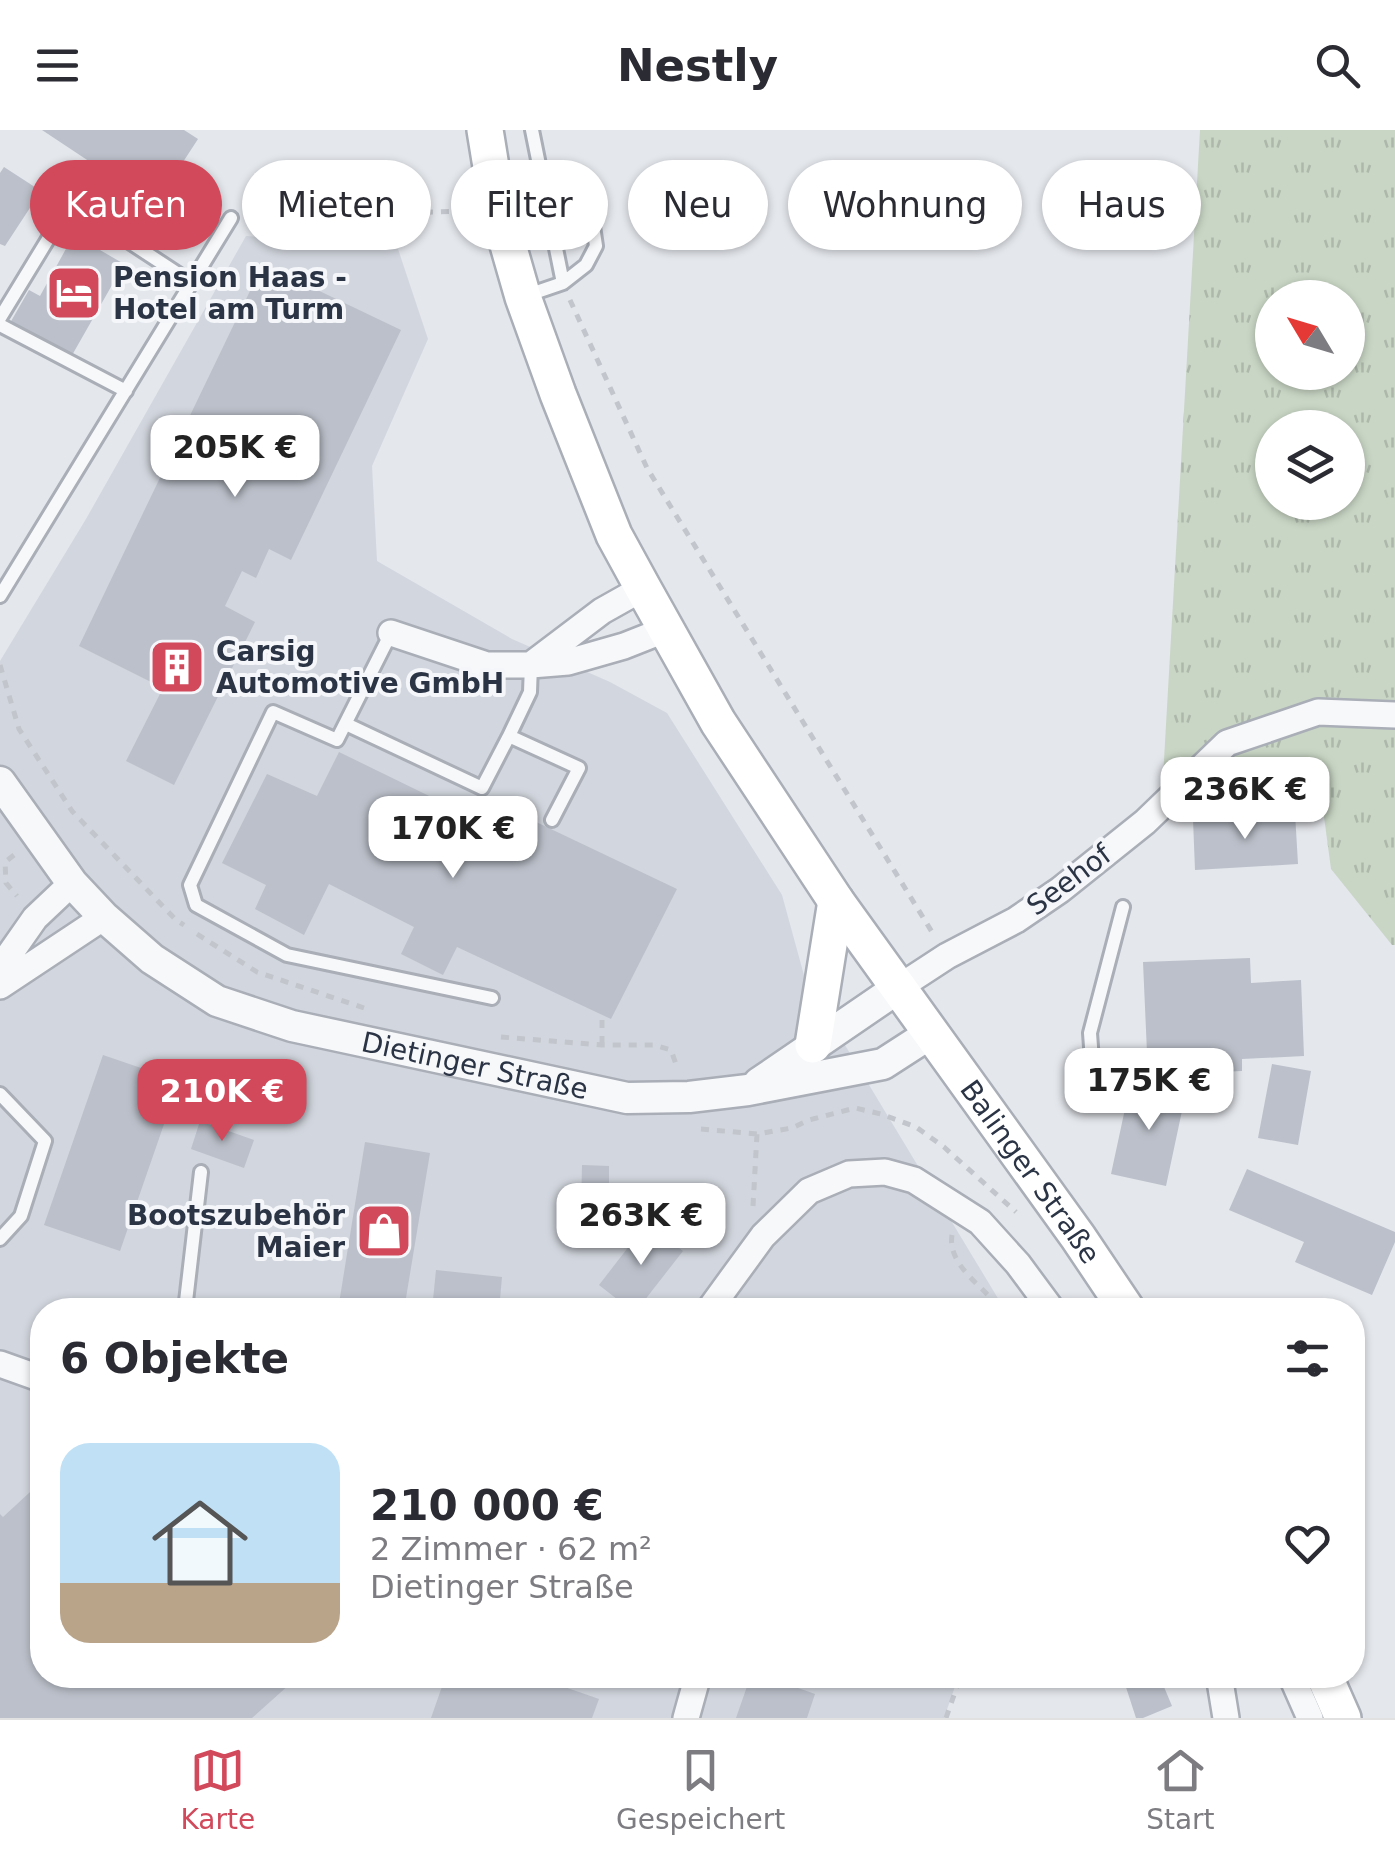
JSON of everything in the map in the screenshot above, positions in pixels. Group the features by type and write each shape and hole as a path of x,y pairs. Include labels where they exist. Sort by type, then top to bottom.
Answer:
{"main road":[{"name":"Balinger Straße","path":"485,130 490,160"},
{"name":"Balinger Straße","path":"509,250 558,394 614,535 718,722 836,901 1119,1298"},
{"path":"813,1045 836,901"},
{"path":"1330,1688 1343,1718"}],"street":[{"path":"531,665 602,611 642,588"},
{"path":"391,633 487,664 531,665 568,662 666,630"},
{"name":"Seehof","path":"898,988 1060,890 1144,822 1227,743 1318,712 1395,715"},
{"name":"Dietinger Straße","path":"0,782 72,882 152,960 216,1001 292,1026 628,1098 689,1097 748,1090 883,1064 931,1033"},
{"path":"0,968 35,918 72,882"},
{"path":"0,986 104,917"},
{"name":"Dietinger Straße","path":"748,1090 898,988"},
{"path":"718,1298 763,1236 809,1191 849,1174 884,1172 914,1180 980,1222 1043,1298"},
{"path":"0,1364 30,1374"},
{"path":"686,1718 694,1688"},
{"path":"1222,1688 1226,1718"},
{"path":"1297,1688 1310,1718"}],"lane":[{"path":"532,130 538,160"},
{"path":"126,391 0,322 70,203 192,284"},
{"path":"0,596 230,218"},
{"path":"556,250 563,284"},
{"path":"523,297 563,284 586,265 594,250"},
{"path":"391,633 337,740 273,712 190,885 196,904 287,955 492,998"},
{"path":"346,724 482,788 530,692 531,665"},
{"path":"509,736 579,768 552,820"},
{"path":"1095,1102 1090,1033 1124,907"},
{"path":"0,1094 45,1141 21,1216 0,1239"},
{"path":"186,1298 201,1172"}],"path":[{"path":"230,218 451,211"},
{"path":"563,284 648,468 947,956"},
{"path":"602,1020 602,1045"},
{"path":"763,1236 753,1215 758,1134 792,1128 855,1108 916,1128 983,1181"},
{"path":"964,1211 950,1240 954,1258 990,1298"},
{"path":"946,1718 956,1688"}],"shaded area":[{"path":"242,243 242,250 398,250 428,339 372,466 377,561 512,639 610,682 667,713 782,895 805,979 998,1298 30,1298 30,1688 954,1688 944,1718 0,1718 0,661 86,519"}],"green space":[{"path":"1200,130 1395,130 1395,945 1331,869 1322,802 1161,812 1193,250 1201,250"}],"building":[{"path":"42,130 184,130 198,139 184,160 87,160"},
{"path":"4,167 30,184 30,208 5,246 0,244 0,173"},
{"name":"Pension Haas - Hotel am Turm","path":"65,250 100,250 124,264 71,357 10,323 29,290 40,296"},
{"path":"263,264 401,330 291,560 269,549 256,578 242,571 225,606 255,622 174,785 126,761 163,688 79,646"},
{"path":"339,752 503,832 513,811 677,889 611,1019 457,947 443,975 401,954 414,927 329,884 304,935 255,909 266,885 222,863 267,774 317,796"},
{"path":"1295,813 1298,864 1195,870 1193,819"},
{"path":"1250,958 1251,983 1301,980 1304,1056 1242,1059 1242,1071 1148,1075 1143,962"},
{"path":"103,1055 179,1081 120,1251 44,1225"},
{"path":"1272,1064 1311,1071 1298,1145 1258,1138"},
{"path":"1131,1081 1186,1092 1166,1186 1111,1174"},
{"path":"200,1121 254,1140 244,1168 191,1149"},
{"name":"Bootszubehör Maier","path":"365,1142 430,1153 406,1298 340,1298"},
{"path":"582,1165 609,1166 609,1212 581,1211"},
{"path":"1247,1169 1395,1232 1395,1242 1372,1295 1295,1262 1304,1242 1229,1210"},
{"path":"647,1223 683,1251 646,1298 616,1298 599,1285"},
{"path":"436,1270 502,1277 500,1298 433,1298"},
{"path":"30,1492 30,1688 285,1688 252,1718 0,1718 0,1514 3,1517"},
{"path":"441,1688 567,1688 599,1699 592,1718 431,1718"},
{"path":"746,1688 798,1688 815,1694 807,1718 736,1718"},
{"path":"1126,1688 1164,1688 1172,1706 1136,1718"}],"place":[{"name":"Pension Haas - Hotel am Turm","path":"74,293"},
{"name":"Carsig Automotive GmbH","path":"177,667"},
{"name":"Bootszubehör Maier","path":"384,1231"}]}
